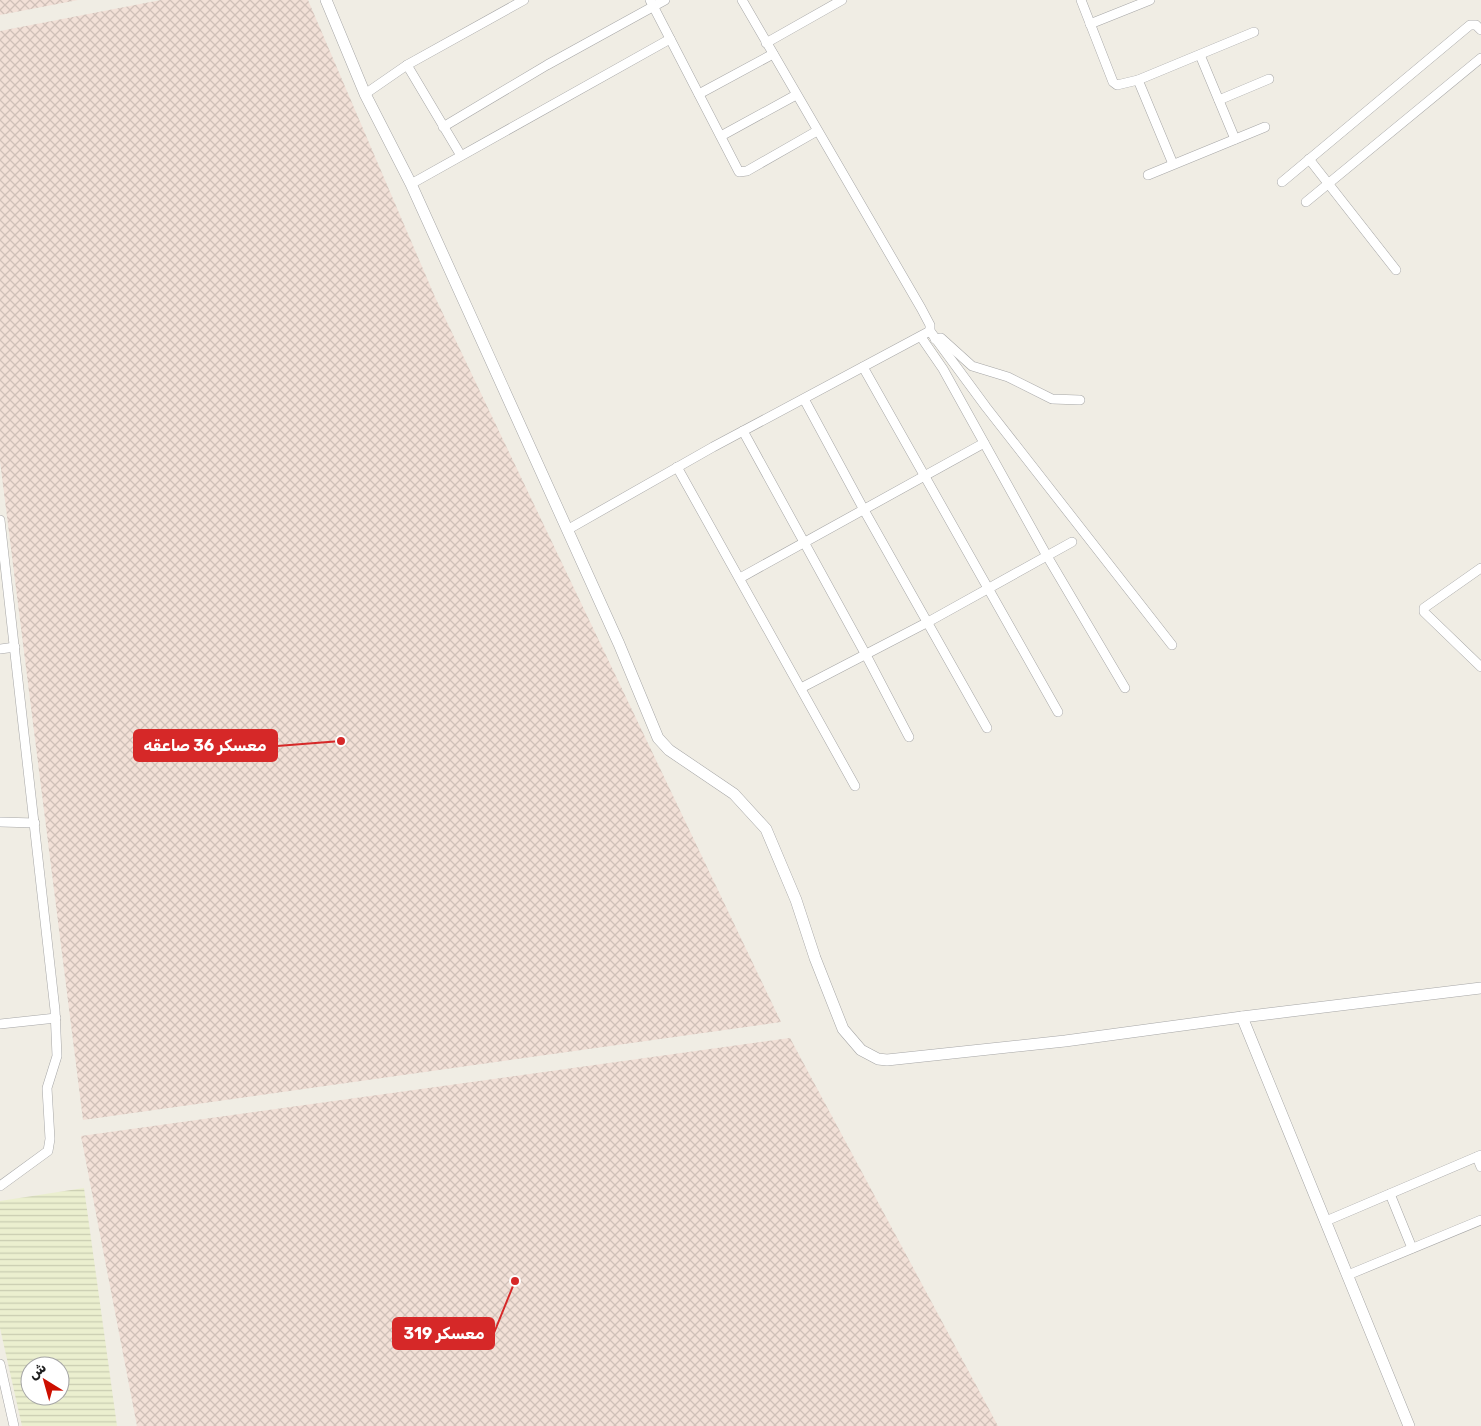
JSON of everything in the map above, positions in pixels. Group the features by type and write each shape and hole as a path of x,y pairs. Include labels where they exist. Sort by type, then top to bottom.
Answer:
{"street":[{"path":"326,0 365,94 411,184 619,644 661,743 734,794 766,830 796,900 815,958 844,1030 860,1050 878,1059 887,1060 1065,1041 1242,1016 1481,988"},
{"path":"365,94 407,65 524,0"},
{"path":"443,127 651,3 665,0"},
{"path":"742,0 921,308 930,325 929,336 943,369 1047,556 1125,688"},
{"path":"766,43 842,0"},
{"path":"1081,0 1113,82 1123,86 1254,32"},
{"path":"1090,24 1150,0"},
{"path":"651,3 739,172 743,172 817,131"},
{"path":"1282,182 1470,25 1476,25 1481,30"},
{"path":"411,184 460,154 670,39"},
{"path":"699,94 773,54"},
{"path":"1200,55 1235,139"},
{"path":"1306,202 1481,58"},
{"path":"407,65 460,154"},
{"path":"1219,100 1269,79"},
{"path":"1138,80 1173,164"},
{"path":"721,136 796,94"},
{"path":"1148,175 1265,127"},
{"path":"1310,159 1396,270"},
{"path":"567,530 743,431 863,367 929,336 941,338 968,363 979,369 1008,377 1052,399 1080,400"},
{"path":"929,336 959,371 1172,645"},
{"path":"959,371 968,363"},
{"path":"863,367 1058,712"},
{"path":"804,400 987,728"},
{"path":"743,431 866,655 908,737"},
{"path":"740,578 984,443"},
{"path":"677,467 855,786"},
{"path":"0,520 56,1018 57,1058 47,1088 50,1147 45,1154 30,1162 0,1186"},
{"path":"801,688 928,622 1072,542"},
{"path":"1481,568 1424,608 1424,612 1481,667"},
{"path":"0,649 15,646"},
{"path":"0,822 35,823"},
{"path":"1242,1016 1409,1426"},
{"path":"0,1024 56,1018"},
{"path":"1326,1221 1479,1156 1481,1167"},
{"path":"1390,1194 1412,1248"},
{"path":"1348,1275 1481,1220"},
{"path":"0,1364 14,1426"}],"shaded area":[{"path":"0,0 78,0 0,15"},
{"path":"161,0 308,0 435,297 781,1022 83,1120 0,461 0,31"},
{"path":"790,1038 998,1426 137,1426 81,1136"}],"green space":[{"path":"84,1188 117,1426 22,1426 0,1328 0,1201"}],"place":[{"name":"معسكر 36 صاعقه","path":"341,741"},
{"name":"معسكر 319","path":"515,1281"}]}
